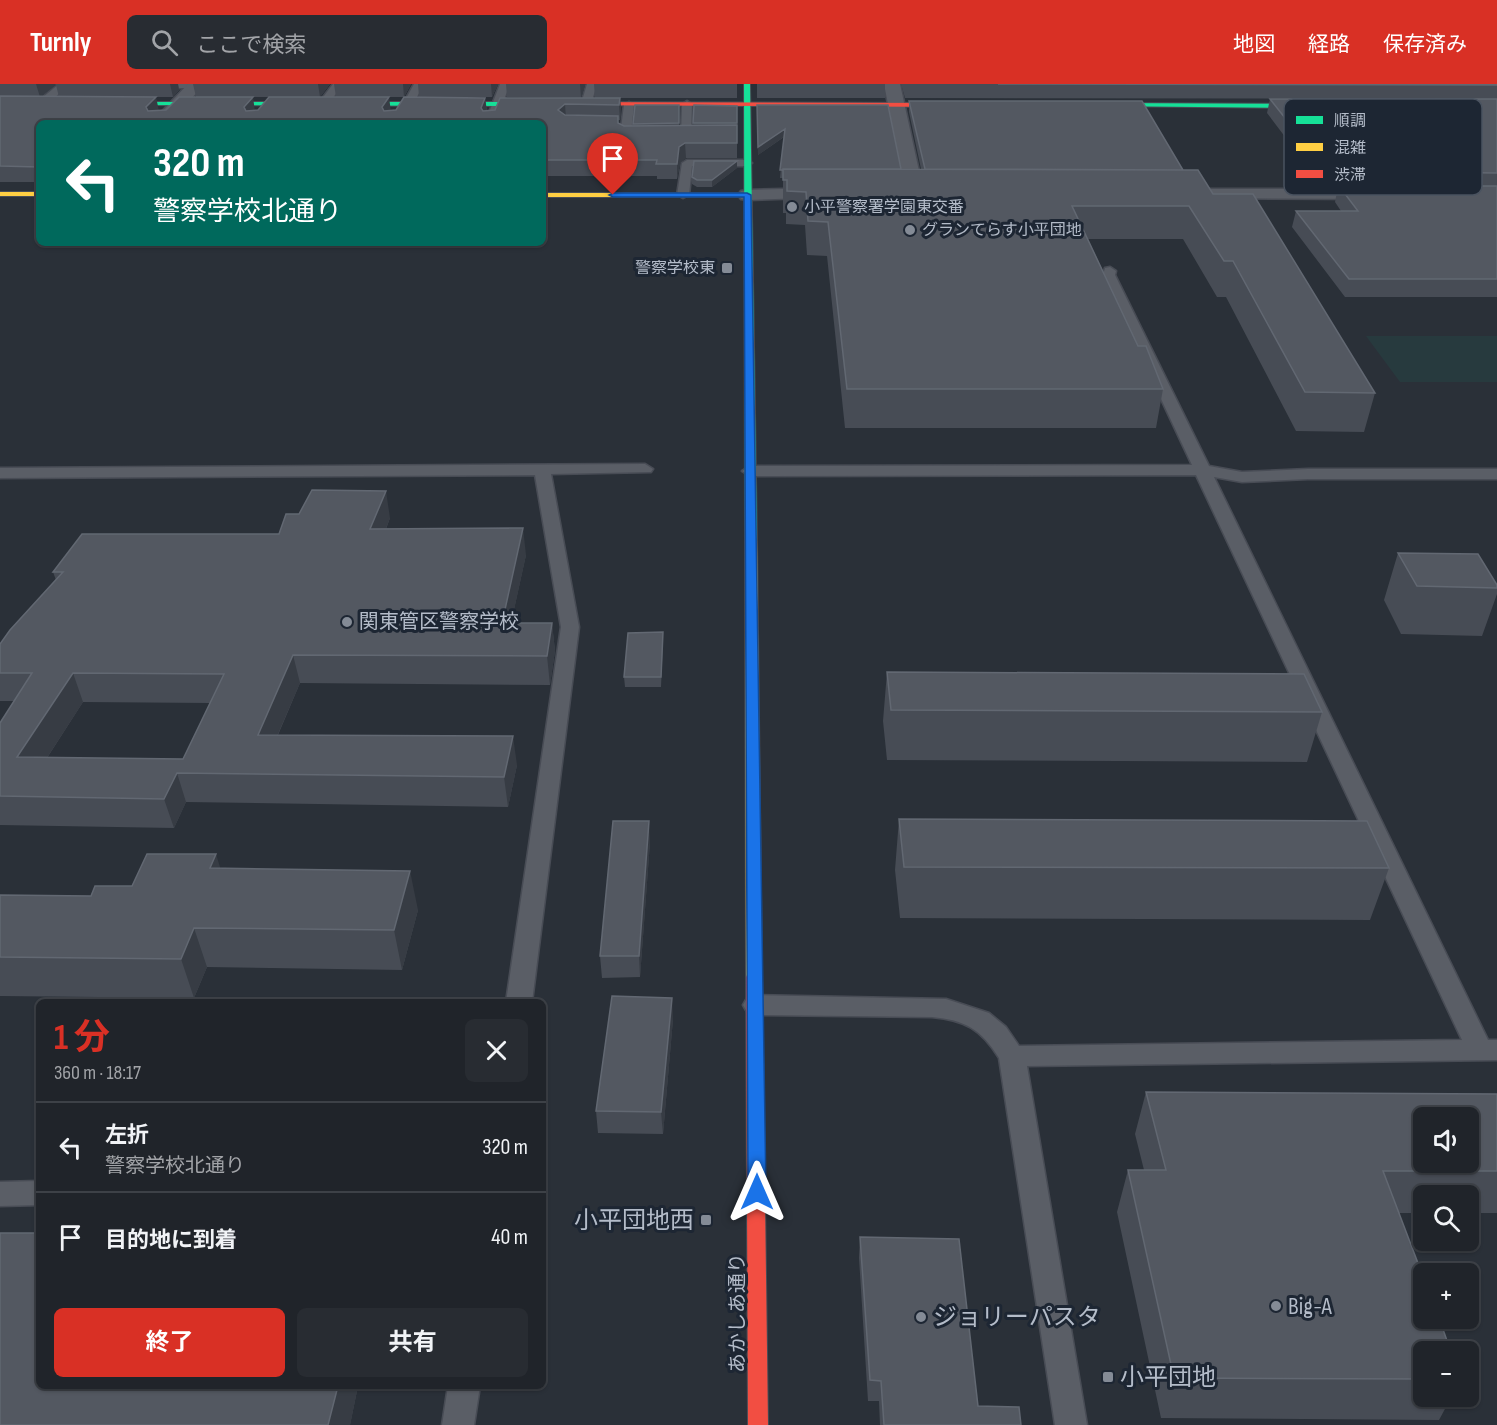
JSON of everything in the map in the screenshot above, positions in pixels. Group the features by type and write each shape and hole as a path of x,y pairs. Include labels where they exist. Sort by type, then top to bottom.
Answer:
{"street":[{"path":"162,120 196,84"},
{"name":"あかしあ通り","path":"747,84 747,104 741,135 747,163 758,1425"},
{"path":"892,84 921,194 893,194"},
{"path":"36,104 65,104"},
{"path":"98,104 177,104 266,109 323,104 403,107 497,104 570,110 586,104 974,105"},
{"path":"1084,105 1284,106"},
{"path":"546,195 849,193"},
{"path":"0,194 36,195"},
{"path":"1193,194 1284,194"}],"lane":[{"path":"323,104 338,84"},
{"path":"403,107 419,84"},
{"path":"491,120 505,84"},
{"path":"586,104 592,84"},
{"path":"36,104 64,85"},
{"path":"138,85 230,85"},
{"path":"629,105 621,125 625,136 656,136"},
{"path":"686,135 687,105"},
{"path":"683,195 687,163 747,163"},
{"path":"1012,1056 1488,1051 1203,470 1109,275 1110,271"},
{"path":"0,472 645,469"},
{"path":"519,999 570,627 543,470"},
{"path":"750,471 1203,470 1242,477 1497,474"},
{"path":"756,1005 957,1009 984,1020 1001,1038 1012,1056 1071,1425"},
{"path":"0,1194 36,1194"},
{"path":"458,1425 464,1389"}],"green space":[{"path":"1366,336 1497,336 1497,382 1400,382"}],"building":[{"path":"998,84 1497,84 1497,85"},
{"path":"0,96 156,97 146,107 148,111 166,110 179,97 253,97 244,107 246,111 258,110 269,97 389,97 382,107 384,111 396,110 404,97 485,98 481,108 483,111 495,110 500,98 620,98 619,105 565,104 558,110 565,115 618,116 618,123 624,126 737,125 737,143 685,143 679,147 677,164 656,164 657,160 546,160 546,120 36,120 36,167 0,166"},
{"path":"1270,99 1284,99 1284,117"},
{"path":"1482,99 1497,99 1497,173 1482,173"},
{"path":"909,101 1142,101 1183,170 925,169"},
{"path":"635,105 679,105 679,123 633,124"},
{"path":"694,105 737,106 737,123 693,123"},
{"path":"757,105 888,105 901,169 780,170 785,129 758,147"},
{"path":"694,161 737,161 712,180 697,180 692,177"},
{"path":"783,169 1198,170 1213,194 1253,194 1375,393 1305,392 1233,261 1224,261 1189,206 1072,206 1138,346 1146,346 1163,389 847,389 828,222 808,221 806,192 787,191 787,180 783,180"},
{"path":"1482,186 1497,186 1497,279 1349,279 1296,211 1358,211 1346,195 1482,195"},
{"path":"312,490 386,491 370,529 523,528 502,623 552,623 547,656 293,655 258,735 513,736 504,777 177,773 164,799 0,796 0,723 32,673 0,673 0,644 63,572 53,572 82,534 279,534 286,514 299,514","holes":["73,673 224,674 183,759 17,757"]},
{"path":"1398,553 1478,554 1497,588 1417,586"},
{"path":"663,632 661,677 624,677 628,633"},
{"path":"887,672 1304,674 1322,712 891,710"},
{"path":"899,819 1367,821 1389,868 904,867"},
{"path":"613,821 649,821 639,956 600,956"},
{"path":"147,854 216,854 210,868 410,871 394,930 194,928 181,959 0,957 0,895 91,896 95,886 132,886"},
{"path":"612,996 672,998 661,1112 596,1111"},
{"path":"1146,1092 1497,1094 1497,1171 1479,1171 1479,1107 1413,1107 1413,1171 1383,1171 1418,1263 1413,1263 1413,1329 1443,1329 1447,1341 1413,1341 1413,1379 1174,1378 1128,1170 1166,1170"},
{"path":"0,1233 36,1233 36,1389 337,1389 328,1425 0,1425"},
{"path":"860,1237 959,1239 978,1406 1019,1407 1021,1425 884,1425 881,1381 870,1380"}],"traffic: fast":[{"path":"747,84 751,542"},
{"path":"113,104 533,104"},
{"path":"1100,105 1284,106"}],"traffic: slow":[{"path":"0,194 36,194"},
{"path":"546,195 747,195"},
{"path":"751,542 754,977"}],"traffic: jam":[{"path":"533,104 955,105"},
{"path":"754,977 758,1425"}],"place":[{"name":"小平警察署学園東交番","path":"792,207"},
{"name":"グランてらす小平団地","path":"910,230"},
{"name":"警察学校東","path":"727,268"},
{"name":"関東管区警察学校","path":"347,622"},
{"name":"小平団地西","path":"706,1220"},
{"name":"Big-A","path":"1276,1306"},
{"name":"ジョリーパスタ","path":"921,1317"},
{"name":"小平団地","path":"1108,1377"}],"route":[{"path":"613,195 747,195 757,1192"}]}
